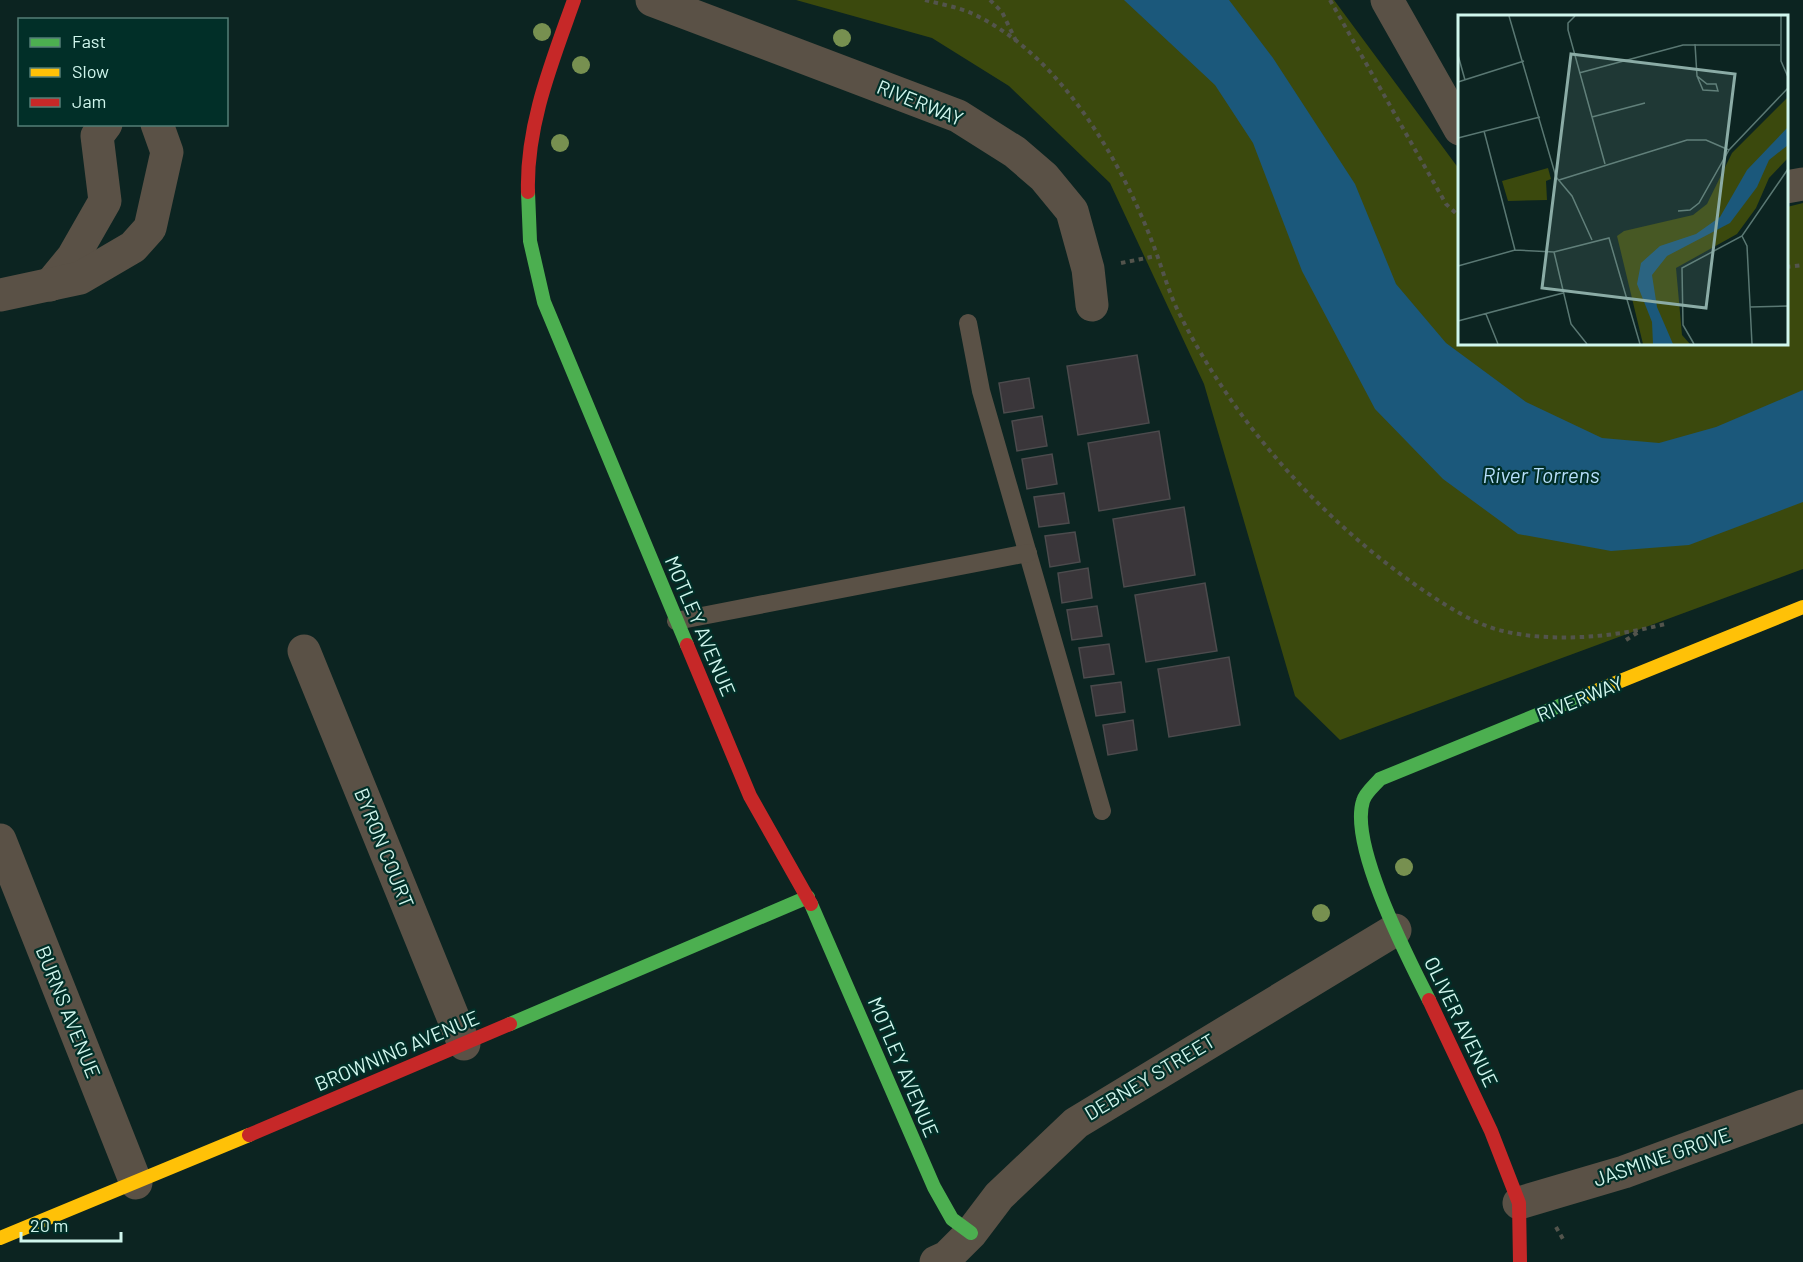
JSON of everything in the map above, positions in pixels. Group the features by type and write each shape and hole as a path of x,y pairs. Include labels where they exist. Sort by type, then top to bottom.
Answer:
{"street":[{"name":"MOTLEY AVENUE","path":"574,0 543,88 527,160 530,242 544,302 750,796 808,897 934,1187 952,1219 971,1233"},
{"name":"RIVERWAY","path":"652,0 958,116 1015,152 1044,177 1072,211 1088,269 1092,305"},
{"path":"1387,0 1458,125"},
{"path":"50,285 73,257 105,201 98,136 105,126"},
{"path":"0,295 81,278 133,247 150,228 167,152 158,126"},
{"path":"1788,187 1803,184"},
{"name":"RIVERWAY","path":"1363,799 1380,779 1803,607"},
{"name":"BYRON COURT","path":"304,651 464,1044"},
{"name":"OLIVER AVENUE","path":"1363,799 1360,824 1366,851 1395,930 1491,1131 1519,1203 1520,1262"},
{"name":"BURNS AVENUE","path":"0,840 136,1183"},
{"name":"BROWNING AVENUE","path":"0,1238 136,1183 808,897"},
{"name":"DEBNEY STREET","path":"936,1262 947,1257 971,1233 999,1196 1076,1123 1395,930"},
{"name":"JASMINE GROVE","path":"1519,1203 1624,1172 1803,1106"}],"lane":[{"path":"968,323 981,391 1102,811"},
{"path":"676,621 1028,554"}],"path":[{"path":"925,0 970,12 1017,43 1046,70 1094,127 1134,199 1179,314 1234,405 1270,450 1318,501 1372,551 1440,602 1473,621 1503,631 1540,637 1586,636 1621,633 1672,622"},
{"path":"990,0 1002,12 1017,43"},
{"path":"1330,0 1446,204 1458,215"},
{"path":"1788,267 1803,264"}],"green space":[{"path":"796,0 1334,0 1458,168 1458,345 1788,345 1788,207 1803,203 1803,569 1340,740 1295,696 1204,384 1110,183 1009,86 932,38"}],"water":[{"name":"River Torrens","path":"1124,0 1229,0 1273,58 1355,184 1396,284 1446,343 1526,402 1602,438 1659,443 1716,427 1803,390 1803,502 1689,545 1611,551 1518,534 1443,479 1375,409 1302,271 1253,143 1215,85"}],"building":[{"path":"1137,355 1149,423 1078,435 1067,366"},
{"path":"1029,378 1034,408 1004,413 999,383"},
{"path":"1042,416 1047,446 1017,451 1012,421"},
{"path":"1159,431 1170,499 1099,511 1088,443"},
{"path":"1052,454 1057,484 1027,489 1022,459"},
{"path":"1064,493 1069,523 1039,527 1034,497"},
{"path":"1184,507 1195,575 1124,587 1113,519"},
{"path":"1075,532 1080,562 1050,567 1045,536"},
{"path":"1088,568 1092,598 1062,603 1058,573"},
{"path":"1205,583 1217,651 1146,662 1135,595"},
{"path":"1097,606 1102,636 1072,640 1067,610"},
{"path":"1109,644 1114,674 1084,678 1079,648"},
{"path":"1229,657 1240,725 1169,737 1158,669"},
{"path":"1121,682 1125,712 1096,716 1091,686"},
{"path":"1133,720 1137,750 1108,755 1103,725"}],"traffic: fast":[{"path":"528,192 530,241 544,302 687,645"},
{"path":"1429,1000 1395,930 1372,872 1364,845 1361,820 1364,798 1380,779 1586,695"},
{"path":"510,1024 808,897"},
{"path":"811,904 934,1187 952,1219 971,1233"}],"traffic: slow":[{"path":"1586,695 1803,607"},
{"path":"0,1238 249,1135"}],"traffic: jam":[{"path":"528,192 528,167 536,118 549,70 574,0"},
{"path":"687,645 750,796 811,904"},
{"path":"1429,1000 1491,1131 1519,1203 1520,1262"},
{"path":"249,1135 510,1024"}]}
